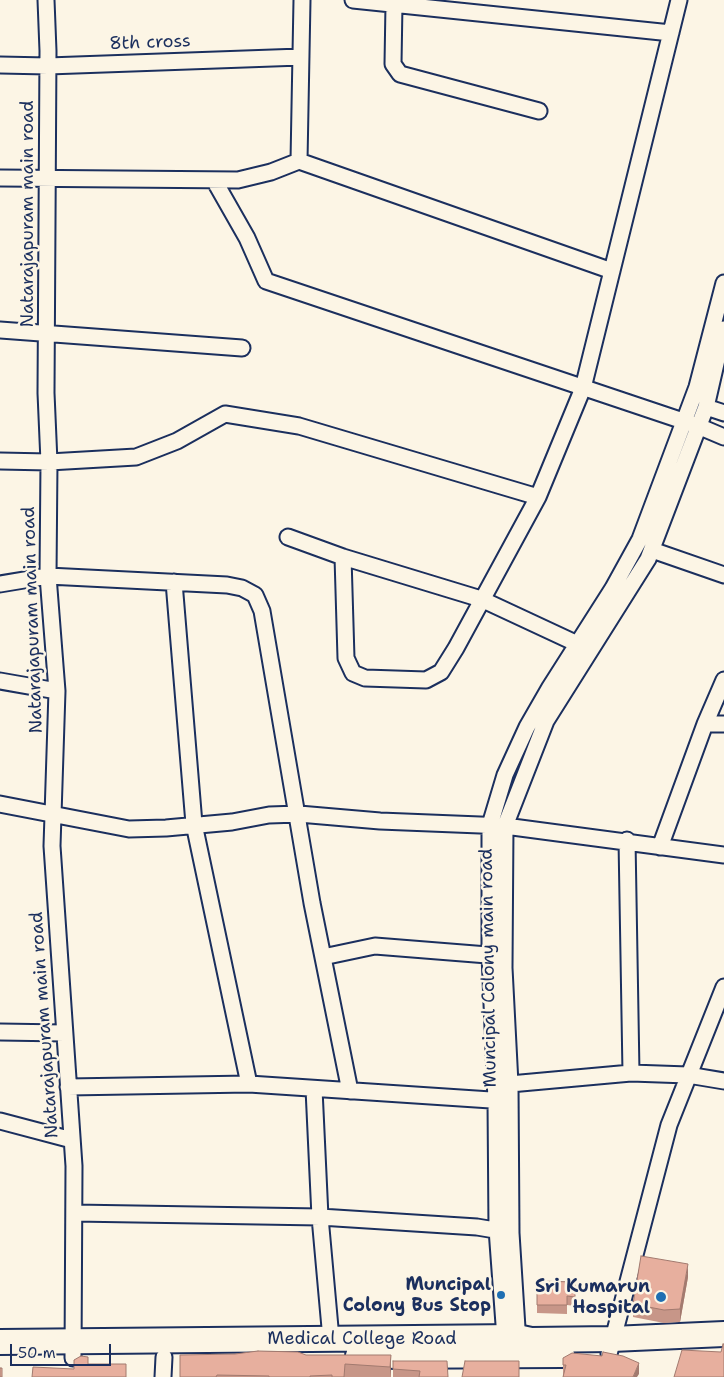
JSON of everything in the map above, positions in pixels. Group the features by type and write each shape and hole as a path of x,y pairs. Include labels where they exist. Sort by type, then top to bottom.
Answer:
{"main road":[{"name":"Medical College Road","path":"610,1347 724,1334"},
{"name":"Medical College Road","path":"0,1357 73,1350 331,1339 724,1351"},
{"name":"Medical College Road","path":"0,1342 73,1350 164,1367 514,1344"}],"street":[{"name":"Natarajapuram main road","path":"46,0 48,66 46,333 49,462 48,576 57,691 52,846 72,1140 74,1212 73,1350"},
{"path":"299,161 302,0"},
{"path":"353,0 671,33"},
{"path":"343,557 346,658 354,673 365,678 426,680 441,672 538,497 583,388 679,0"},
{"path":"394,4 393,64 400,74 539,111"},
{"name":"8th cross","path":"0,65 48,66 301,57"},
{"path":"0,178 47,180 238,180 271,172 299,161 612,271"},
{"path":"214,180 247,238 266,281 698,426 724,437"},
{"path":"68,1087 249,1084 503,1101 490,825 505,775 527,727 576,644 613,588 640,539 697,387 724,283"},
{"name":"Muncipal Colony main road","path":"514,1344 504,1231 503,1101 510,1084 497,956 505,826 546,721 652,550 706,407 724,329"},
{"path":"0,330 242,348"},
{"path":"706,407 724,413"},
{"path":"0,461 49,462 136,457 177,441 225,414 299,426 538,497"},
{"path":"288,537 343,557 481,599 591,650"},
{"path":"652,550 724,575"},
{"path":"0,584 48,576 228,585 242,588 255,595 262,611 323,958 350,1091"},
{"path":"174,582 194,824 249,1084"},
{"path":"660,847 705,724 724,680"},
{"path":"0,681 57,691"},
{"path":"705,724 724,724"},
{"path":"0,804 129,829 232,822 269,815 299,814 380,821 505,826 627,840 660,847 724,855"},
{"path":"627,840 631,1073"},
{"path":"323,958 375,946 497,956"},
{"path":"610,1347 669,1125 724,987"},
{"path":"0,1032 64,1033"},
{"path":"510,1084 631,1073 688,1075 724,1081"},
{"path":"314,1089 320,1217 331,1339"},
{"path":"0,1121 72,1140"},
{"path":"74,1212 320,1217 504,1231"}],"building":[{"path":"641,1256 688,1264 680,1309 664,1310 633,1304"},
{"path":"537,1281 575,1282 575,1297 567,1296 567,1305 537,1305"},
{"path":"723,1344 724,1377 674,1377 682,1350 721,1352"},
{"path":"258,1351 298,1352 306,1355 391,1355 390,1367 345,1364 344,1377 332,1377 332,1375 269,1377 217,1375 216,1377 180,1377 180,1355 235,1354"},
{"path":"603,1352 623,1356 639,1363 633,1377 563,1377 566,1365 563,1365 563,1358 572,1353 602,1356"},
{"path":"81,1356 88,1357 88,1364 126,1364 126,1377 32,1377 33,1367 74,1369 74,1360"},
{"path":"393,1361 447,1361 448,1377 419,1377 420,1371 393,1369"},
{"path":"465,1361 519,1361 519,1377 462,1377"},
{"path":"0,1368 2,1368 2,1377 0,1377"}],"place":[{"name":"Muncipal Colony Bus Stop","path":"501,1295"},
{"name":"Sri Kumarun Hospital","path":"661,1297"}]}
